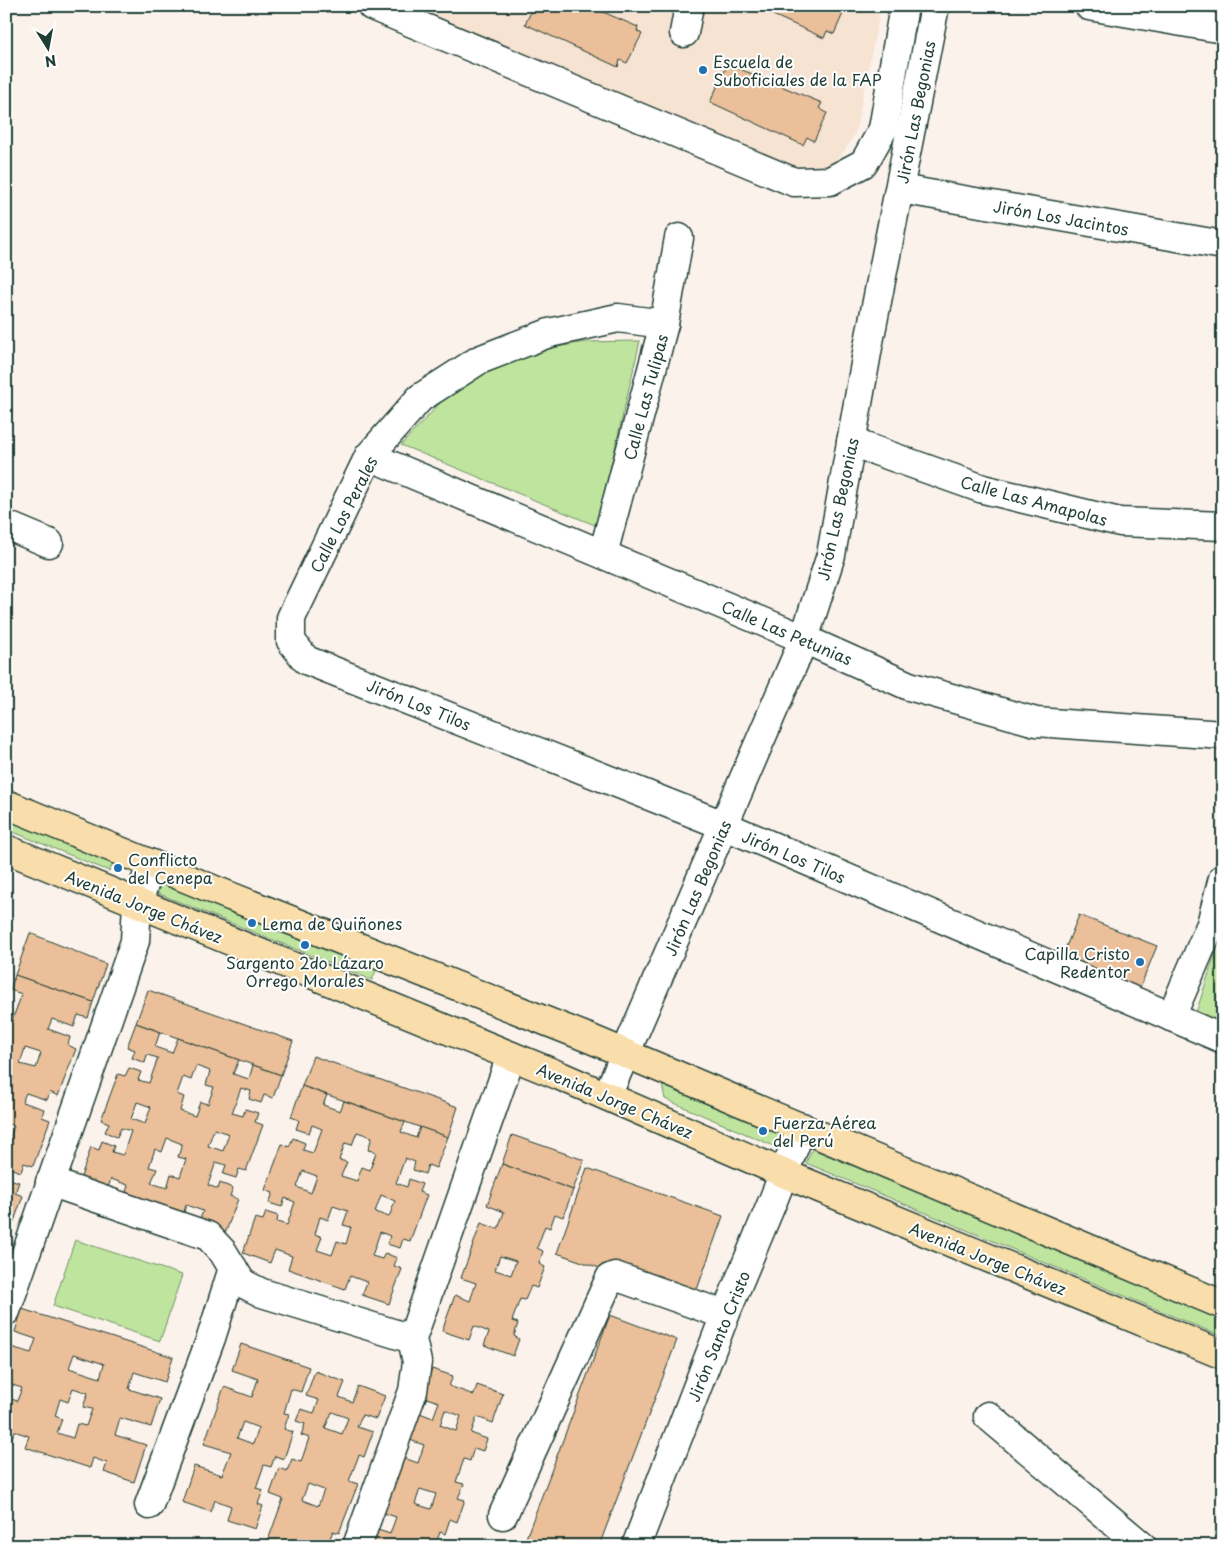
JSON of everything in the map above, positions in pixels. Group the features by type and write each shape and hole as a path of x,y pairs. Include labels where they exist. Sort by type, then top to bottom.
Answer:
{"main road":[{"path":"6,804 626,1054 1223,1305"},
{"name":"Avenida Jorge Chávez","path":"6,849 511,1056 783,1173 1223,1354"}],"street":[{"path":"372,6 794,182 830,181 864,163 883,129 904,6"},
{"path":"684,32 689,6"},
{"name":"Jirón Las Begonias","path":"607,1096 804,639 830,555 868,347 935,6"},
{"path":"1090,6 1223,29"},
{"name":"Jirón Los Jacintos","path":"900,189 1223,245"},
{"name":"Calle Las Tulipas","path":"603,554 664,324 679,238"},
{"name":"Calle Los Perales","path":"306,660 291,641 291,618 369,456 420,398 479,360 548,332 618,318 664,324"},
{"name":"Calle Las Amapolas","path":"852,442 983,489 1120,522 1223,526"},
{"name":"Calle Las Petunias","path":"369,456 804,639 909,686 1036,722 1223,735"},
{"path":"6,525 49,543"},
{"name":"Jirón Los Tilos","path":"306,660 723,825 1223,1039"},
{"path":"6,1311 135,942 137,903 152,864"},
{"path":"1171,1017 1211,924 1223,878"},
{"path":"356,1546 413,1391 417,1362 412,1339 511,1056"},
{"name":"Jirón Santo Cristo","path":"636,1546 725,1315 802,1127"},
{"path":"50,1182 208,1236 223,1252 242,1283 262,1293 412,1339"},
{"path":"148,1505 211,1338 233,1268"},
{"path":"503,1515 610,1278 615,1276 725,1315"},
{"path":"988,1416 1142,1546"}],"shaded area":[{"name":"Escuela de Suboficiales de la FAP","path":"386,6 881,6 855,134 845,150 833,163 814,173 788,175"}],"green space":[{"path":"640,341 597,526 401,445 453,389 498,361 584,342"},
{"path":"6,814 115,859 109,871 6,829"},
{"path":"163,879 378,966 372,980 157,893"},
{"path":"1223,930 1223,1034 1193,1022"},
{"path":"661,1079 782,1132 776,1147 665,1099"},
{"path":"812,1149 1223,1320 1223,1337 806,1163"},
{"path":"75,1240 182,1275 160,1341 53,1306"}],"building":[{"path":"534,6 589,6 638,27 637,31 642,34 627,63 620,60 618,67 525,24"},
{"path":"753,6 840,6 845,9 834,34 827,31 824,38"},
{"path":"728,64 822,103 819,108 827,113 814,141 807,137 803,145 710,102"},
{"path":"1079,915 1157,946 1139,990 1061,959"},
{"path":"30,933 106,964 93,1002 15,975"},
{"path":"15,975 93,1002 88,1018 78,1015 74,1027 52,1019 48,1029 70,1037 68,1045 76,1049 58,1096 50,1092 47,1100 26,1093 22,1102 44,1109 42,1117 50,1120 33,1166 24,1163 21,1172 6,1167 6,1139 9,1140 14,1126 6,1123 6,1036 22,994 10,990","holes":["25,1048 41,1053 36,1068 20,1064"]},
{"path":"148,990 293,1041 281,1075 136,1023"},
{"path":"136,1023 160,1032 155,1047 172,1053 178,1038 239,1060 233,1074 249,1079 253,1065 281,1075 273,1098 264,1095 261,1103 249,1099 251,1091 241,1088 232,1113 243,1116 245,1109 258,1113 255,1122 263,1125 246,1171 239,1169 236,1178 223,1174 226,1165 216,1162 208,1185 218,1189 220,1183 233,1188 230,1196 238,1199 225,1234 198,1224 203,1211 186,1205 182,1219 124,1199 128,1185 111,1179 106,1193 79,1183 91,1147 99,1150 102,1141 114,1146 112,1152 123,1155 131,1131 121,1128 117,1137 105,1132 109,1123 101,1120 118,1074 125,1076 129,1068 141,1072 138,1080 149,1083 158,1058 147,1055 145,1063 132,1058 135,1050 127,1047","holes":["196,1066 210,1071 206,1085 214,1087 208,1104 200,1102 195,1116 180,1111 184,1097 177,1094 183,1077 191,1080","137,1102 151,1107 145,1124 131,1119","214,1129 229,1134 223,1151 208,1146","167,1138 182,1144 178,1157 186,1159 180,1177 171,1174 167,1188 151,1183 157,1169 149,1167 155,1149 162,1152"]},
{"path":"313,1056 458,1107 448,1137 302,1086"},
{"path":"302,1086 327,1095 323,1105 340,1111 344,1101 405,1122 401,1132 416,1138 420,1127 448,1137 436,1168 428,1165 425,1174 413,1170 415,1162 405,1158 396,1183 407,1187 409,1179 422,1184 419,1192 427,1195 410,1241 403,1239 400,1248 387,1244 390,1236 380,1232 372,1256 382,1259 385,1253 397,1258 394,1266 402,1269 389,1304 362,1295 367,1282 350,1276 345,1289 288,1269 292,1256 275,1250 270,1263 243,1253 255,1218 263,1220 266,1212 278,1216 277,1222 287,1225 295,1202 285,1198 282,1207 269,1203 273,1193 265,1190 282,1144 289,1147 293,1138 305,1143 303,1150 313,1153 322,1129 312,1125 309,1133 296,1129 299,1120 291,1117","holes":["357,1132 372,1137 368,1150 376,1152 370,1170 362,1167 357,1181 341,1176 347,1162 339,1160 345,1143 352,1145","303,1171 317,1176 311,1193 297,1187","381,1195 395,1201 389,1217 375,1212","333,1206 348,1211 343,1225 351,1227 346,1244 337,1241 332,1255 317,1250 322,1237 315,1234 320,1217 328,1220"]},
{"path":"512,1135 584,1160 573,1190 502,1164"},
{"path":"502,1164 573,1190 563,1217 555,1214 550,1228 545,1226 537,1248 543,1251 539,1264 545,1267 537,1288 531,1286 525,1300 520,1299 512,1321 518,1323 514,1336 519,1339 513,1356 484,1345 489,1332 474,1326 469,1340 442,1331 455,1295 470,1301 476,1283 461,1278 481,1223 498,1229 504,1212 487,1205","holes":["500,1256 516,1261 511,1275 495,1270"]},
{"path":"587,1168 723,1216 693,1301 557,1253"},
{"path":"6,1178 19,1182 15,1193 23,1196 13,1224 6,1222"},
{"path":"22,1309 173,1357 165,1382 134,1372 129,1389 160,1399 151,1427 120,1418 115,1435 146,1445 134,1482 104,1472 107,1463 93,1458 90,1468 25,1447 29,1436 14,1431 11,1442 6,1440 6,1397 17,1401 22,1388 6,1383 6,1353 8,1346 31,1353 36,1339 15,1332","holes":["74,1354 104,1364 100,1378 69,1368","73,1388 88,1393 83,1407 92,1409 86,1426 77,1424 73,1438 57,1433 62,1419 55,1416 60,1399 68,1402"]},
{"path":"610,1315 677,1340 599,1546 523,1546"},
{"path":"241,1344 309,1367 301,1392 291,1389 284,1413 289,1414 284,1429 293,1432 284,1459 275,1456 271,1467 264,1465 256,1488 263,1490 258,1504 263,1506 255,1529 227,1520 231,1506 215,1500 211,1512 182,1502 194,1466 222,1475 231,1452 204,1444 224,1387 252,1397 258,1379 232,1370","holes":["243,1422 259,1428 253,1444 237,1438"]},
{"path":"432,1369 453,1376 449,1386 474,1395 477,1385 503,1394 493,1423 477,1417 471,1433 487,1439 483,1451 474,1448 470,1461 464,1459 456,1482 464,1484 458,1498 465,1500 457,1522 450,1519 445,1534 440,1532 435,1546 369,1546 375,1529 390,1534 396,1517 381,1512 401,1457 418,1463 424,1445 407,1439 417,1412 433,1418 439,1402 423,1397","holes":["445,1410 461,1416 456,1431 440,1425","420,1489 436,1494 431,1509 415,1504"]},
{"path":"315,1371 345,1382 339,1397 352,1402 358,1386 385,1396 376,1419 362,1415 357,1427 373,1432 364,1457 359,1455 349,1481 358,1484 339,1533 333,1531 327,1546 266,1546 283,1499 270,1494 279,1468 287,1471 292,1459 301,1462 309,1438 301,1435 305,1424 296,1421 301,1409 314,1413 319,1400 306,1396","holes":["332,1412 348,1418 342,1434 325,1428","308,1484 324,1490 318,1506 302,1500"]}],"place":[{"name":"Escuela de Suboficiales de la FAP","path":"703,70"},
{"name":"Conflicto del Cenepa","path":"118,868"},
{"name":"Lema de Quiñones","path":"252,923"},
{"name":"Sargento 2do Lázaro Orrego Morales","path":"305,945"},
{"name":"Capilla Cristo Redentor","path":"1140,962"},
{"name":"Fuerza Aérea del Perú","path":"763,1131"}]}
